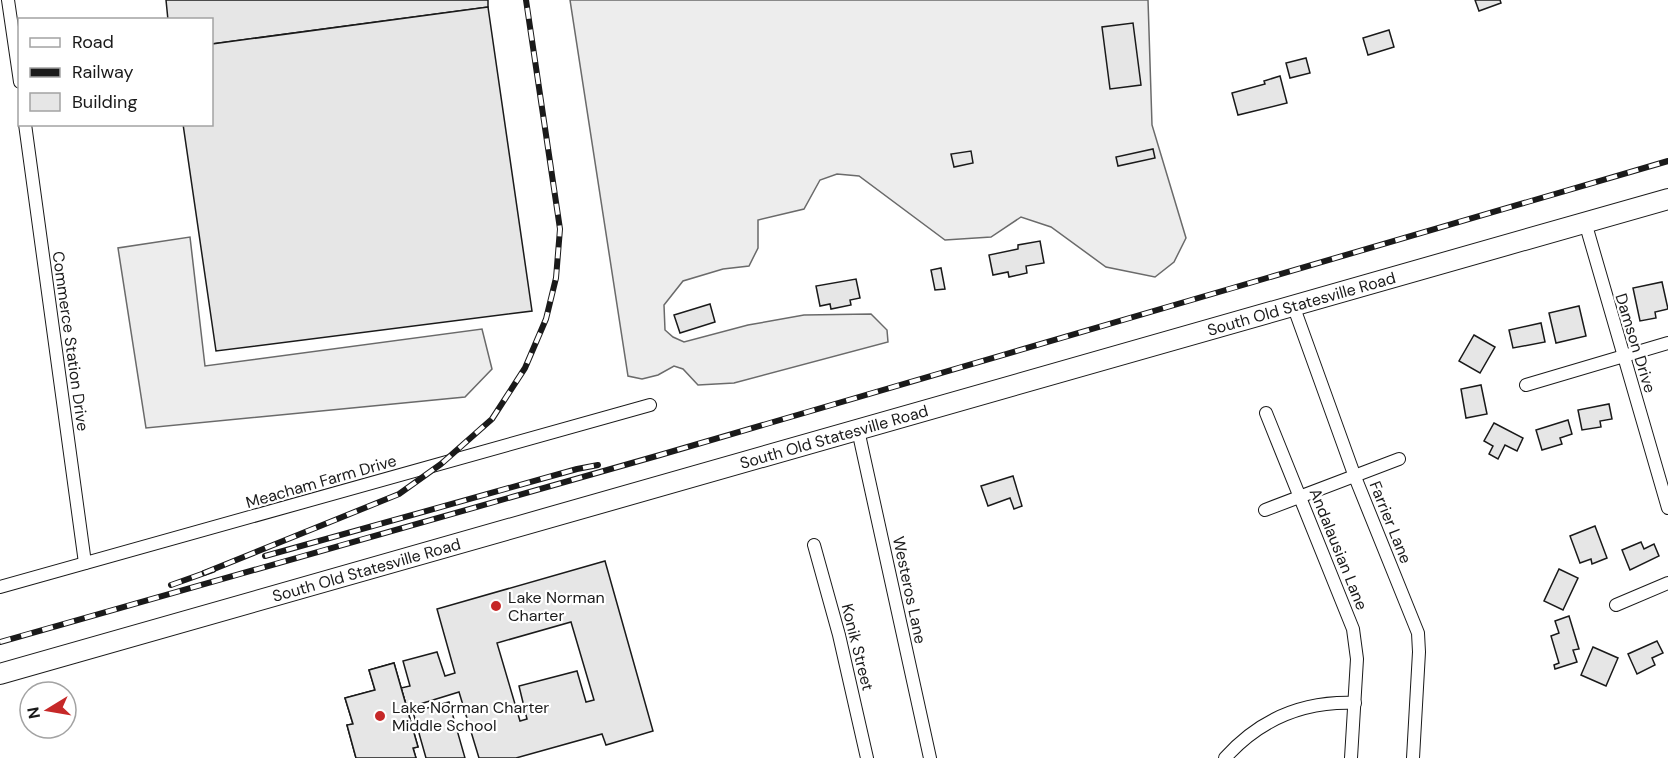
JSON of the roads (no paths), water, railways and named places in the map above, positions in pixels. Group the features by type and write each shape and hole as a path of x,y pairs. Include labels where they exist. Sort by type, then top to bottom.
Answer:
{"main road":[{"name":"South Old Statesville Road","path":"0,674 1668,199"}],"street":[{"path":"8,0 18,68"},
{"name":"Commerce Station Drive","path":"25,126 85,563"},
{"name":"Damson Drive","path":"1585,222 1668,508"},
{"name":"Farrier Lane","path":"1293,305 1355,477 1418,633 1413,758"},
{"path":"1526,385 1668,343"},
{"name":"Meacham Farm Drive","path":"0,587 651,405"},
{"name":"Andalausian Lane","path":"1266,413 1353,629 1357,659 1351,758"},
{"name":"Westeros Lane","path":"858,430 930,758"},
{"path":"1265,510 1399,459"},
{"name":"Konik Street","path":"814,545 839,635 867,758"},
{"path":"1616,605 1668,583"},
{"path":"1225,758 1256,729 1282,715 1318,704 1355,703"}],"railway":[{"path":"204,573 399,494 441,464 492,419 525,368 546,319 556,278 560,229 526,0"},
{"path":"0,642 660,455 1668,161"},
{"path":"265,556 598,465"},
{"path":"171,585 213,570"}],"place":[{"name":"Lake Norman Charter","path":"496,606"},
{"name":"Lake Norman Charter Middle School","path":"380,716"}]}
